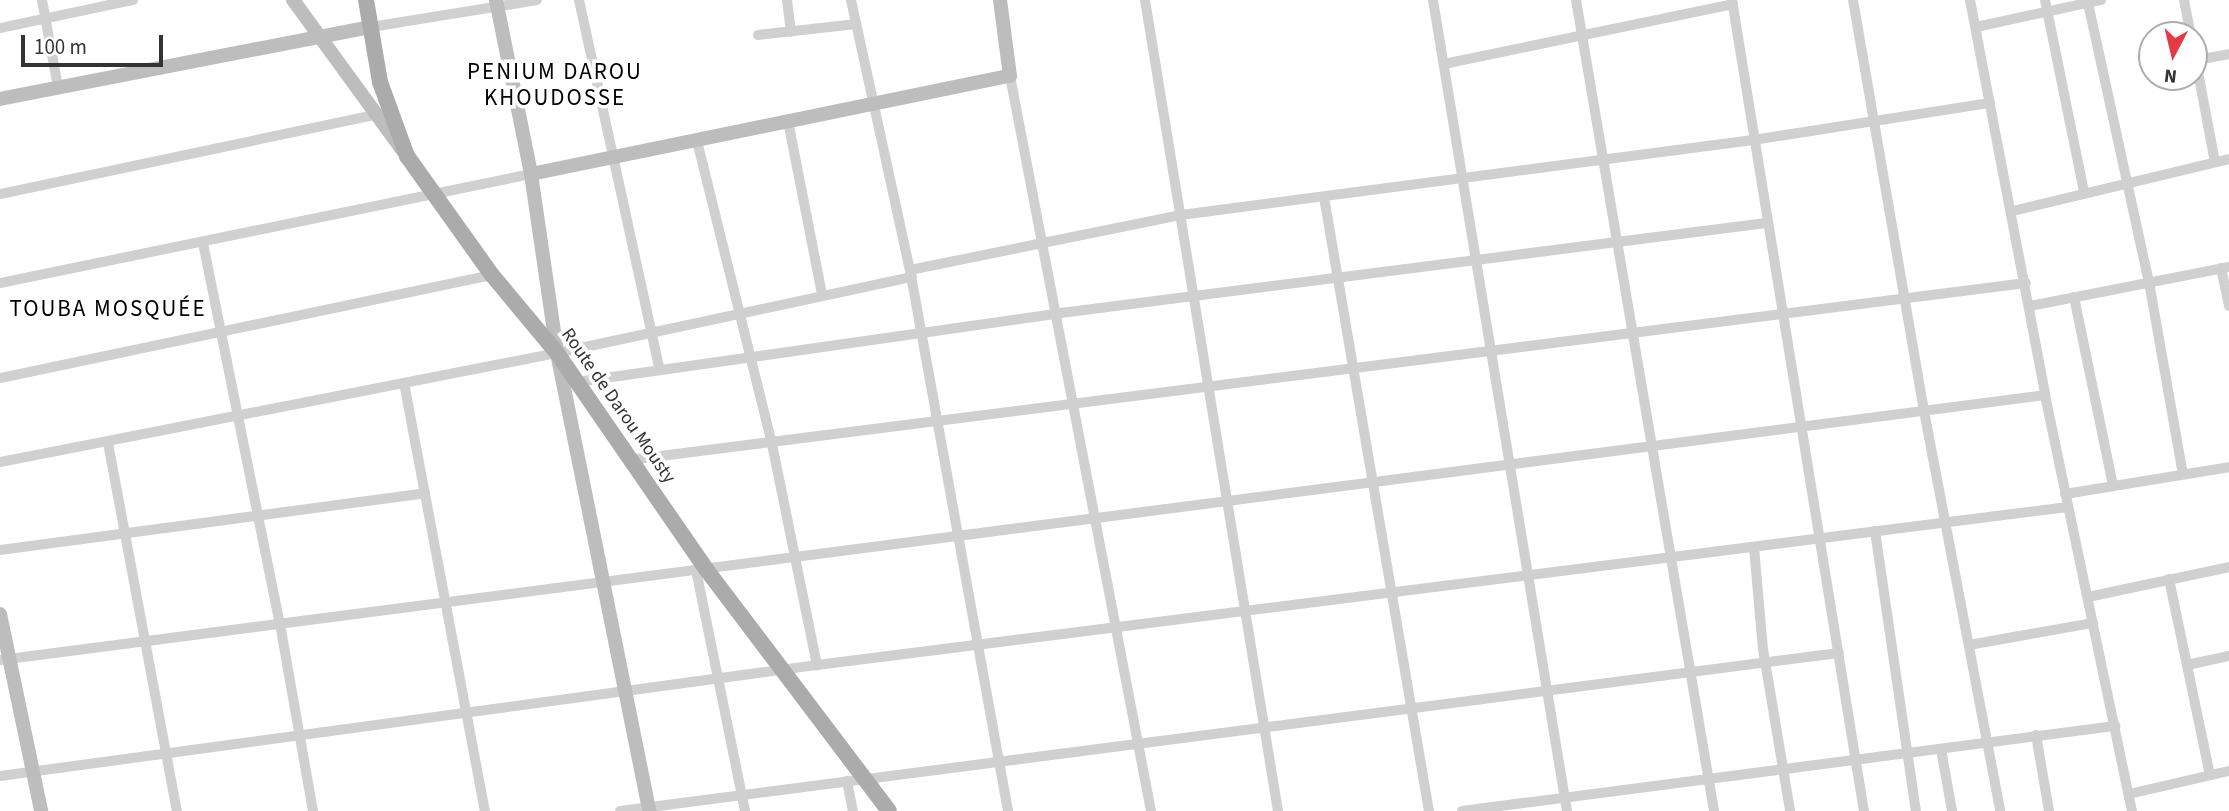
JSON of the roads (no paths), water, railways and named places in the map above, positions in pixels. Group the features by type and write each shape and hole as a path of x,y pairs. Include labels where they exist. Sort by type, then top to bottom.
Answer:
{"main road":[{"name":"Route de Darou Mousty","path":"366,0 380,82 407,156 492,275 557,353 701,569 785,672 889,811"}],"street":[{"path":"42,0 58,87"},
{"path":"0,28 133,0"},
{"path":"293,0 374,115 407,156"},
{"path":"0,99 317,35 496,3 537,0"},
{"path":"579,0 659,368"},
{"path":"787,0 791,33"},
{"path":"852,0 911,274 1008,811"},
{"path":"1000,0 1010,76 1039,242 1151,811"},
{"path":"1145,0 1278,811"},
{"path":"1433,0 1567,811"},
{"path":"1576,0 1619,239 1688,672 1714,811"},
{"path":"1853,0 1907,298 1924,411 2000,811"},
{"path":"1970,0 2013,211 2045,395 2132,811"},
{"path":"2045,0 2084,192"},
{"path":"1976,27 2101,0"},
{"path":"2184,0 2188,21"},
{"path":"1444,64 1582,32 1733,2 1766,223 1785,312 1864,811"},
{"path":"2088,2 2149,282 2183,474"},
{"path":"496,3 531,174 557,353 648,809"},
{"path":"758,35 856,24"},
{"path":"2208,55 2229,54"},
{"path":"0,283 203,243 431,192 697,141 1010,76"},
{"path":"2202,91 2215,162"},
{"path":"0,462 557,353 650,330 911,274 1039,242 1181,215 1754,140 1990,103"},
{"path":"0,194 374,115"},
{"path":"788,121 822,294"},
{"path":"697,141 772,444 817,665"},
{"path":"2013,211 2125,181 2229,159"},
{"path":"1324,197 1429,811"},
{"path":"577,382 659,368 752,358 1053,314 1619,239 1766,223"},
{"path":"203,243 280,624 297,736 313,811"},
{"path":"2030,306 2225,267 2229,306"},
{"path":"0,378 492,275"},
{"path":"629,460 772,444 1070,401 1491,353 1785,312 2026,283"},
{"path":"2074,297 2113,486"},
{"path":"404,383 442,603 467,712 485,811"},
{"path":"4,660 2045,395"},
{"path":"108,443 177,811"},
{"path":"2065,494 2229,467"},
{"path":"0,550 425,493"},
{"path":"0,776 167,756 467,712 785,672 817,665 1246,613 1528,573 1671,559 1946,520 2068,506"},
{"path":"1875,531 1916,811"},
{"path":"1754,547 1766,662 1790,811"},
{"path":"2088,597 2229,567"},
{"path":"701,569 717,680 745,811"},
{"path":"2169,579 2210,775"},
{"path":"0,614 4,660 41,811"},
{"path":"1969,645 2093,623"},
{"path":"620,811 1839,653"},
{"path":"2187,665 2229,656"},
{"path":"1462,811 2115,726"},
{"path":"2036,736 2049,811"},
{"path":"1941,748 1952,811"},
{"path":"2129,794 2229,771"},
{"path":"847,781 853,811"}],"district":[{"name":"PENIUM DAROU KHOUDOSSE","path":"555,85"},
{"name":"TOUBA MOSQUÉE","path":"108,309"}]}
